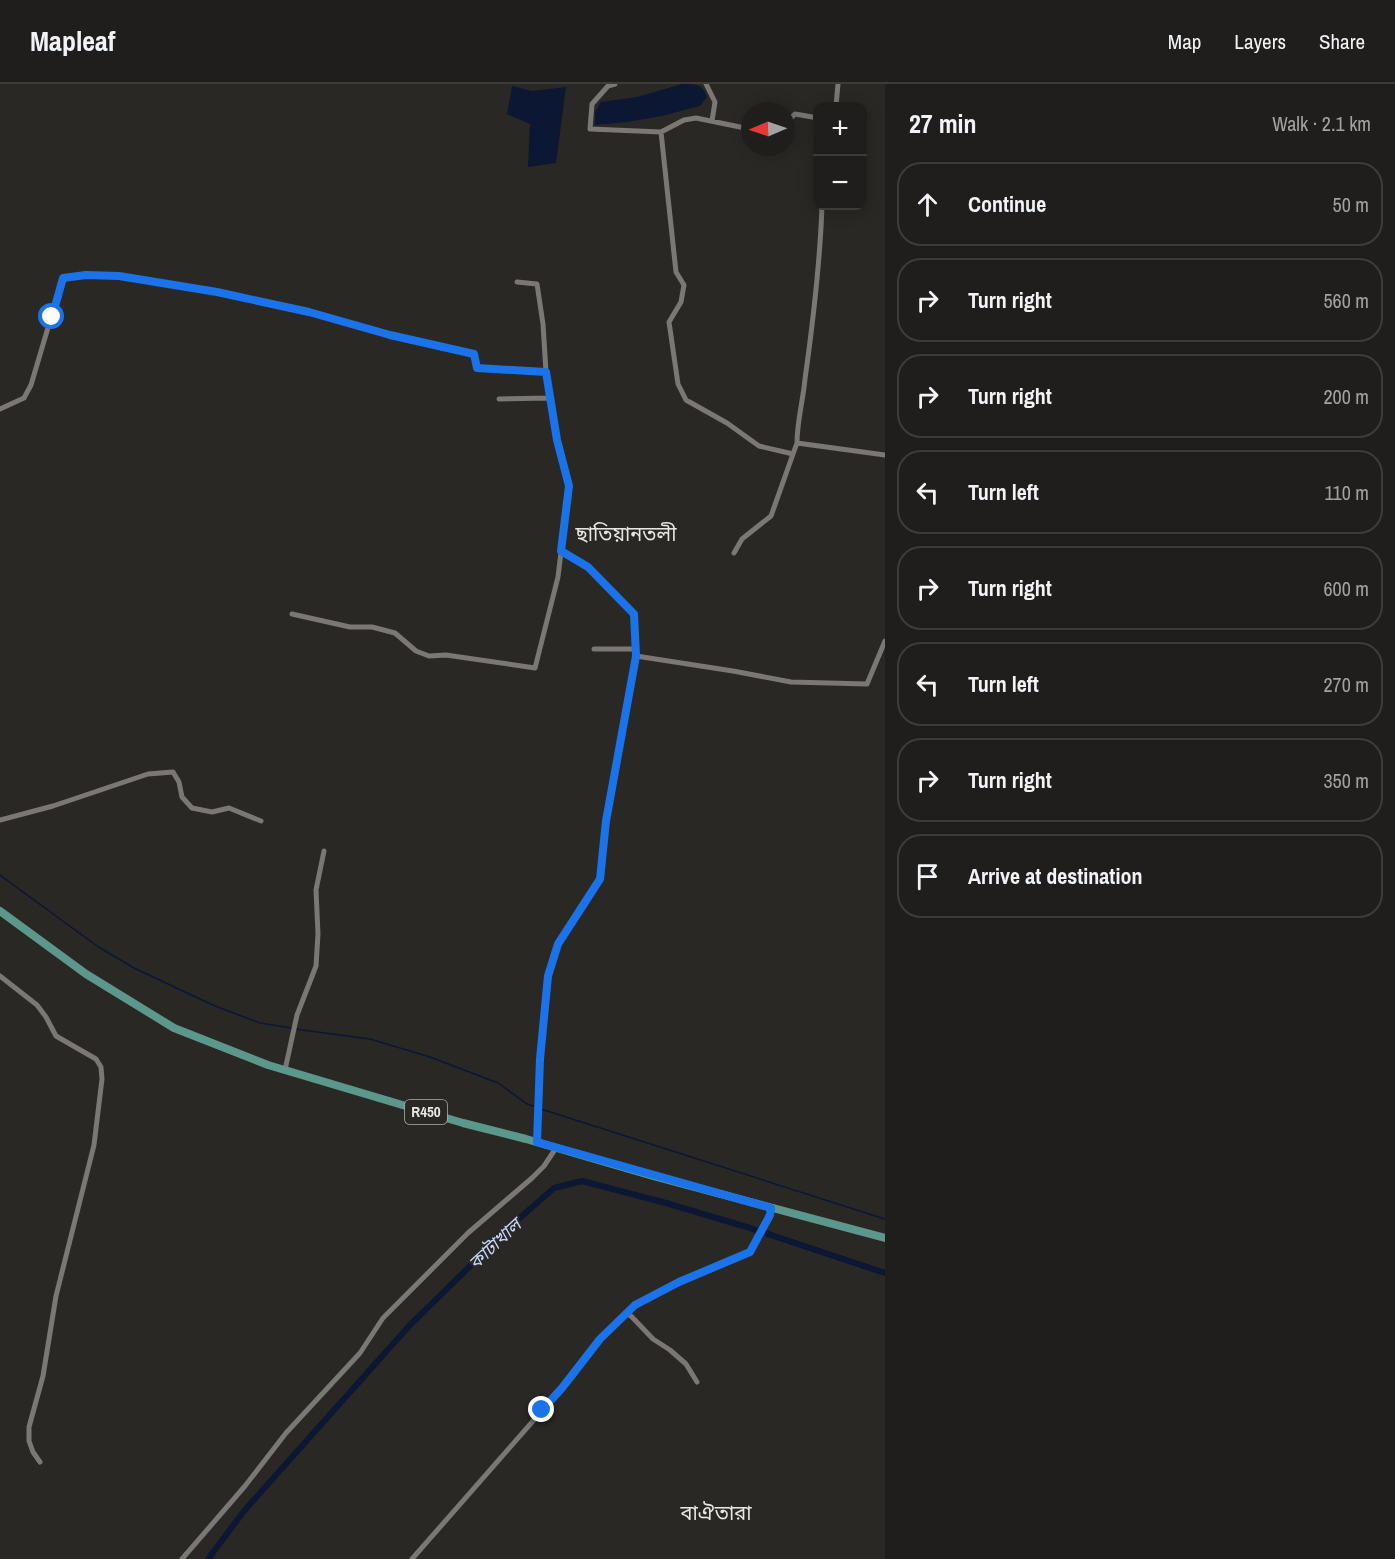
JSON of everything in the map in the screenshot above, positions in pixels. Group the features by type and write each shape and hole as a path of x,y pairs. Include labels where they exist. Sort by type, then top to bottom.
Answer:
{"main road":[{"name":"R450","path":"0,910 86,974 174,1028 204,1041 285,1070 463,1123 537,1142 771,1212 885,1238"}],"street":[{"path":"615,84 608,86 592,104 590,129 661,132 684,120 696,118 741,127"},
{"path":"706,84 715,102 712,121"},
{"path":"836,102 838,84"},
{"path":"795,114 813,117"},
{"path":"661,132 676,272 684,285 681,302 669,321 678,384 686,400 727,423 759,446 793,454"},
{"path":"734,553 742,538 771,516 797,443 797,425 805,382 821,238 822,210"},
{"path":"0,409 24,398 31,385 63,278 86,275 119,276 217,292 309,312 390,335 474,354 477,368 546,372"},
{"path":"292,614 350,627 372,627 395,633 416,651 429,656 446,655 535,668 558,577 569,486 557,440 550,398 537,284 517,282"},
{"path":"499,399 550,398"},
{"path":"797,443 885,455"},
{"path":"537,1142 540,1059 548,976 558,944 600,879 606,821 636,656 634,614 588,567 561,551"},
{"path":"636,656 790,682 867,684 885,641"},
{"path":"594,649 636,649"},
{"path":"0,820 53,806 147,774 173,772 179,782 182,797 192,808 212,812 229,808 261,821"},
{"path":"285,1070 297,1016 316,966 318,934 316,890 324,851"},
{"path":"0,976 37,1005 56,1036 96,1059 101,1067 102,1079 94,1145 56,1296 43,1377 29,1427 29,1441 39,1462"},
{"path":"182,1559 245,1486 286,1432 360,1353 383,1318 468,1233 532,1178 544,1166 556,1148"},
{"path":"412,1559 625,1313 648,1297 750,1252 771,1212"},
{"path":"625,1313 631,1316 653,1339 686,1364 697,1383"}],"water":[{"path":"682,84 696,85 703,89 707,97 700,106 662,116 595,125 595,112 601,102 637,97"},
{"path":"512,86 532,91 566,87 556,163 528,167 530,124 507,114"}],"waterway":[{"path":"0,875 97,946 134,968 215,1006 260,1023 291,1028"},
{"path":"295,1029 370,1039 430,1057 498,1083 527,1104 536,1107"},
{"path":"541,1109 885,1219"},
{"name":"কাটাখাল","path":"208,1559 244,1511 409,1326 514,1223 554,1188 582,1181 750,1228 885,1273"}],"district":[{"name":"ছাতিয়ানতলী","path":"626,534"},
{"name":"বাঐতারা","path":"716,1513"}],"route":[{"path":"52,317 63,278 86,275 119,276 217,292 309,312 390,335 474,354 477,368 546,372 557,440 569,486 561,551 588,567 634,614 636,656 606,821 600,879 558,944 548,976 540,1059 537,1142 771,1208 770,1215 750,1252 679,1282 635,1305 600,1339 542,1410"}]}
